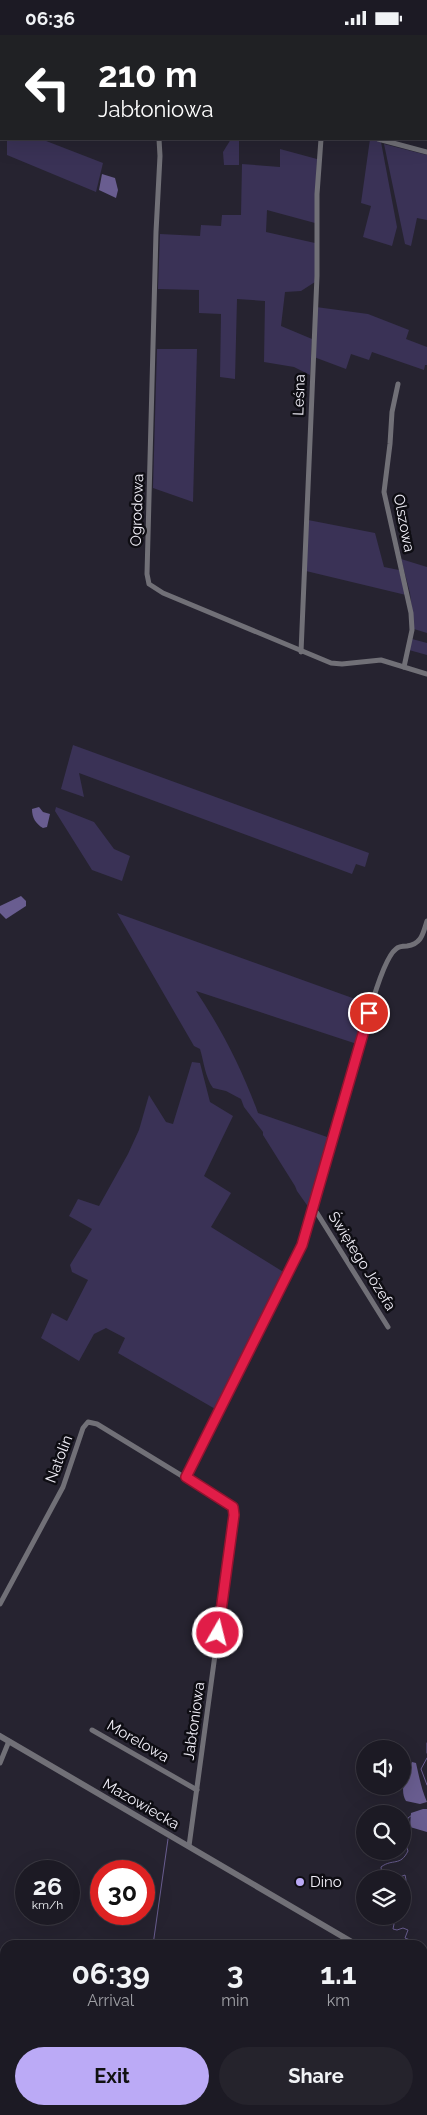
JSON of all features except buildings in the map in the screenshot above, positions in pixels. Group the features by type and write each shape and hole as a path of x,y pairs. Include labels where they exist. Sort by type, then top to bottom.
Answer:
{"street":[{"name":"Ogrodowa","path":"159,140 148,582 158,591 301,652 339,664 377,660 427,674"},
{"name":"Leśna","path":"301,652 317,276 317,194 321,140"},
{"path":"382,140 427,151"},
{"name":"Olszowa","path":"398,384 391,413 390,444 384,492 412,613 412,630 404,667"},
{"name":"Świętego Józefa","path":"186,1477 300,1251 381,977 395,950 419,941 427,921"},
{"name":"Świętego Józefa","path":"312,1210 317,1213 388,1327"},
{"name":"Natolin","path":"0,1604 63,1487 88,1422 97,1424 186,1477"},
{"name":"Jabłoniowa","path":"186,1477 228,1503 233,1507 234,1515 189,1846"},
{"name":"Morelowa","path":"92,1730 197,1790"},
{"name":"Mazowiecka","path":"0,1736 350,1940"},
{"path":"0,1763 9,1741"}],"shaded area":[{"path":"7,140 44,140 103,163 96,192 7,155"},
{"path":"230,140 239,140 239,165 224,165 223,152"},
{"path":"370,140 374,140 381,142 397,227 392,246 363,237 371,206 361,203"},
{"path":"384,144 427,155 427,220 417,218 411,246 405,244"},
{"path":"280,149 317,159 315,223 267,210 266,232 315,243 315,282 301,291 285,292 281,326 312,339 310,375 294,367 264,362 265,301 237,299 235,379 220,377 221,314 199,313 199,290 158,289 160,234 200,236 201,225 221,226 222,215 241,215 242,164 280,167"},
{"path":"102,174 115,178 118,190 116,198 99,190"},
{"path":"316,307 368,314 409,330 406,339 427,347 427,365 425,365 424,370 372,352 369,360 351,354 346,369 314,357"},
{"path":"157,349 197,349 193,502 153,488"},
{"path":"308,520 375,533 384,567 399,570 406,595 306,571"},
{"path":"401,559 427,567 427,633 414,629 410,593"},
{"path":"412,639 427,643 427,655 409,650"},
{"path":"73,745 369,853 365,867 356,864 352,874 79,773 84,797 61,789"},
{"path":"39,807 43,812 50,814 47,827 43,828 36,823 34,818 32,809"},
{"path":"56,807 94,822 114,849 130,856 122,881 92,870 55,811"},
{"path":"21,896 26,901 26,906 6,919 0,913 0,906"},
{"path":"117,913 369,1004 357,1044 196,991 231,1050 258,1113 330,1138 309,1208 263,1135 263,1132 244,1107 241,1099 226,1091 213,1088 210,1084 200,1049 194,1046"},
{"path":"192,1062 200,1063 210,1102 233,1116 204,1176 231,1193 211,1227 285,1273 217,1410 118,1353 125,1338 106,1328 94,1334 79,1361 41,1338 52,1313 67,1321 88,1280 72,1272 70,1265 92,1229 69,1216 78,1199 99,1206 139,1130 149,1095 166,1122 173,1124"},
{"path":"412,1762 416,1763 427,1802 420,1804 406,1801 404,1797 404,1795 411,1795"},
{"path":"427,1809 427,1832 411,1827 411,1813"}],"waterway":[{"path":"427,1743 427,1753"},
{"path":"427,1758 421,1769 427,1785"},
{"path":"154,1940 168,1839"},
{"path":"381,1870 381,1867 385,1864 400,1860"},
{"path":"394,1925 393,1929 403,1928 408,1930 405,1938 410,1940"}],"place":[{"name":"Dino","path":"300,1882"}],"route":[{"path":"218,1633 234,1515 233,1507 186,1477 302,1245 369,1013"}]}
